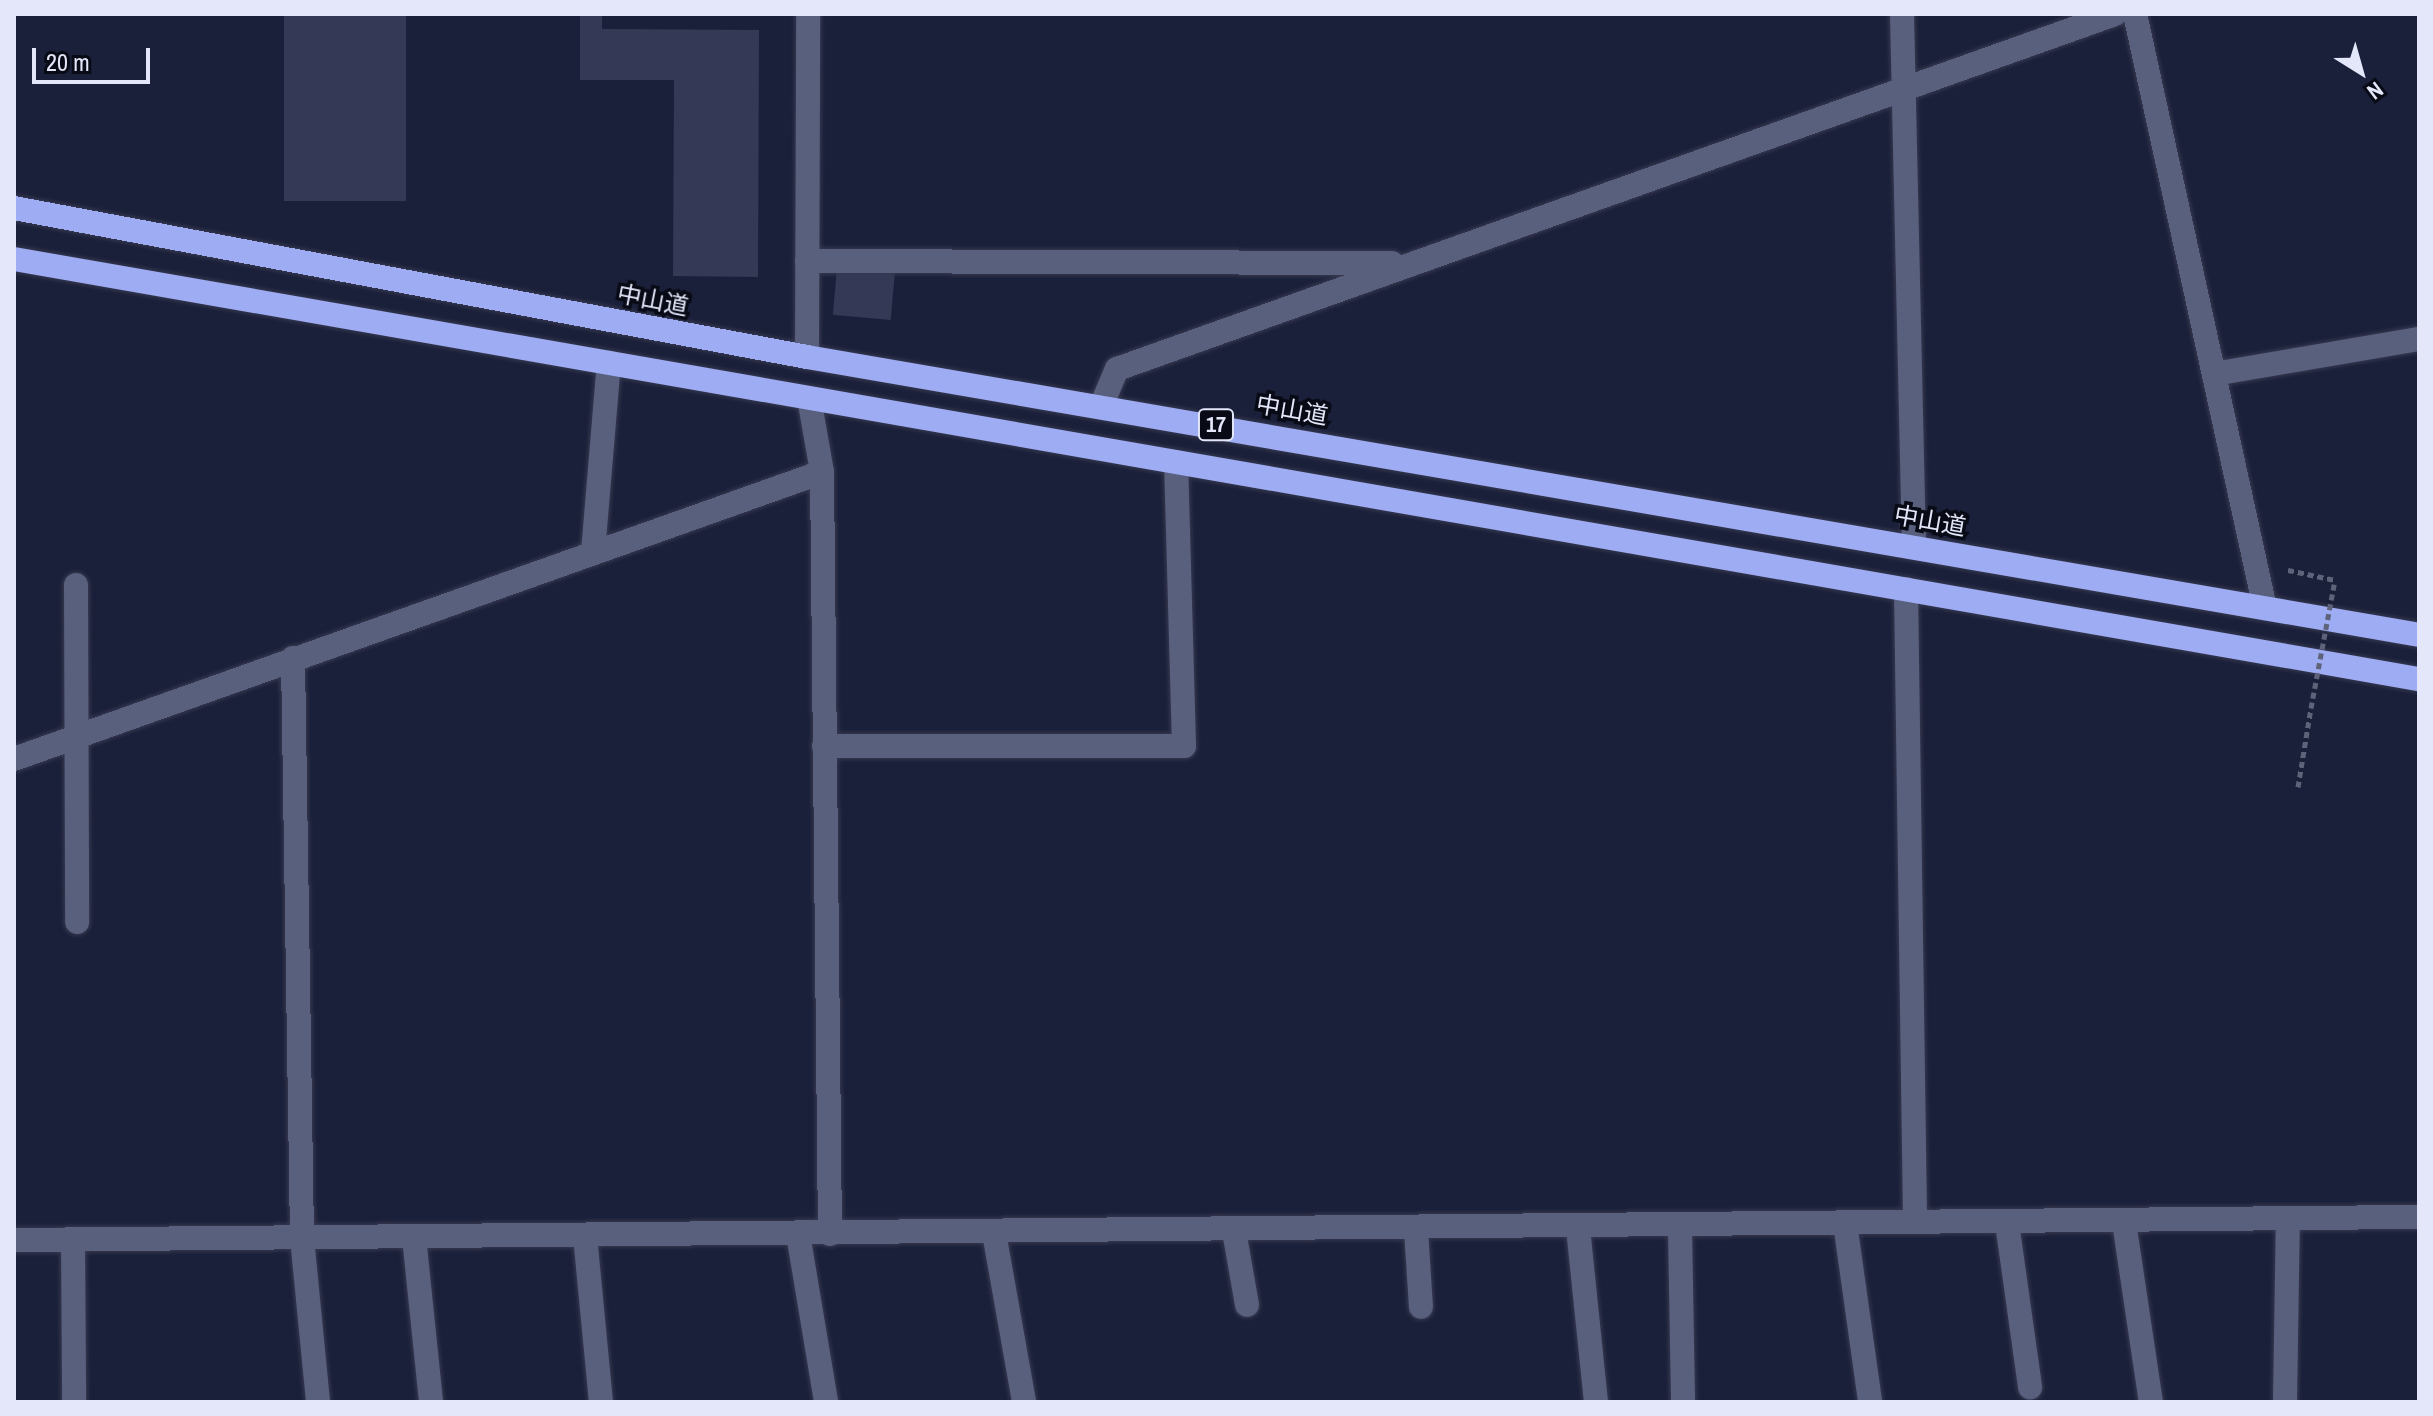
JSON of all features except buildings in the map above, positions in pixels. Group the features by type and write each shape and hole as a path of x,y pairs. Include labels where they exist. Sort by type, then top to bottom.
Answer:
{"highway":[{"name":"中山道","path":"14,208 807,357 1102,404 2419,635"},
{"name":"17","path":"14,259 2419,679"}],"street":[{"path":"807,357 808,14"},
{"path":"1902,14 1900,90 1914,546"},
{"path":"1102,404 1117,369 2115,14"},
{"path":"2135,14 2265,608"},
{"path":"807,261 1410,263"},
{"path":"2214,374 2419,339"},
{"path":"593,552 609,363"},
{"path":"809,398 822,472 830,1234"},
{"path":"824,746 1184,746 1176,462"},
{"path":"14,759 822,472"},
{"path":"76,585 71,740 77,922"},
{"path":"1906,589 1915,1220"},
{"path":"293,658 302,1238 318,1402"},
{"path":"14,1240 1680,1228 1915,1220 2007,1223 2419,1217"},
{"path":"2285,1402 2288,1219"},
{"path":"2124,1222 2151,1402"},
{"path":"1845,1223 1870,1402"},
{"path":"2007,1223 2030,1387"},
{"path":"1578,1228 1596,1402"},
{"path":"1680,1228 1683,1402"},
{"path":"1416,1230 1421,1307"},
{"path":"1234,1231 1247,1305"},
{"path":"994,1233 1024,1402"},
{"path":"798,1234 826,1402"},
{"path":"585,1236 601,1402"},
{"path":"414,1237 431,1402"},
{"path":"73,1239 74,1402"}],"path":[{"path":"2278,568 2335,580 2298,787"}]}
